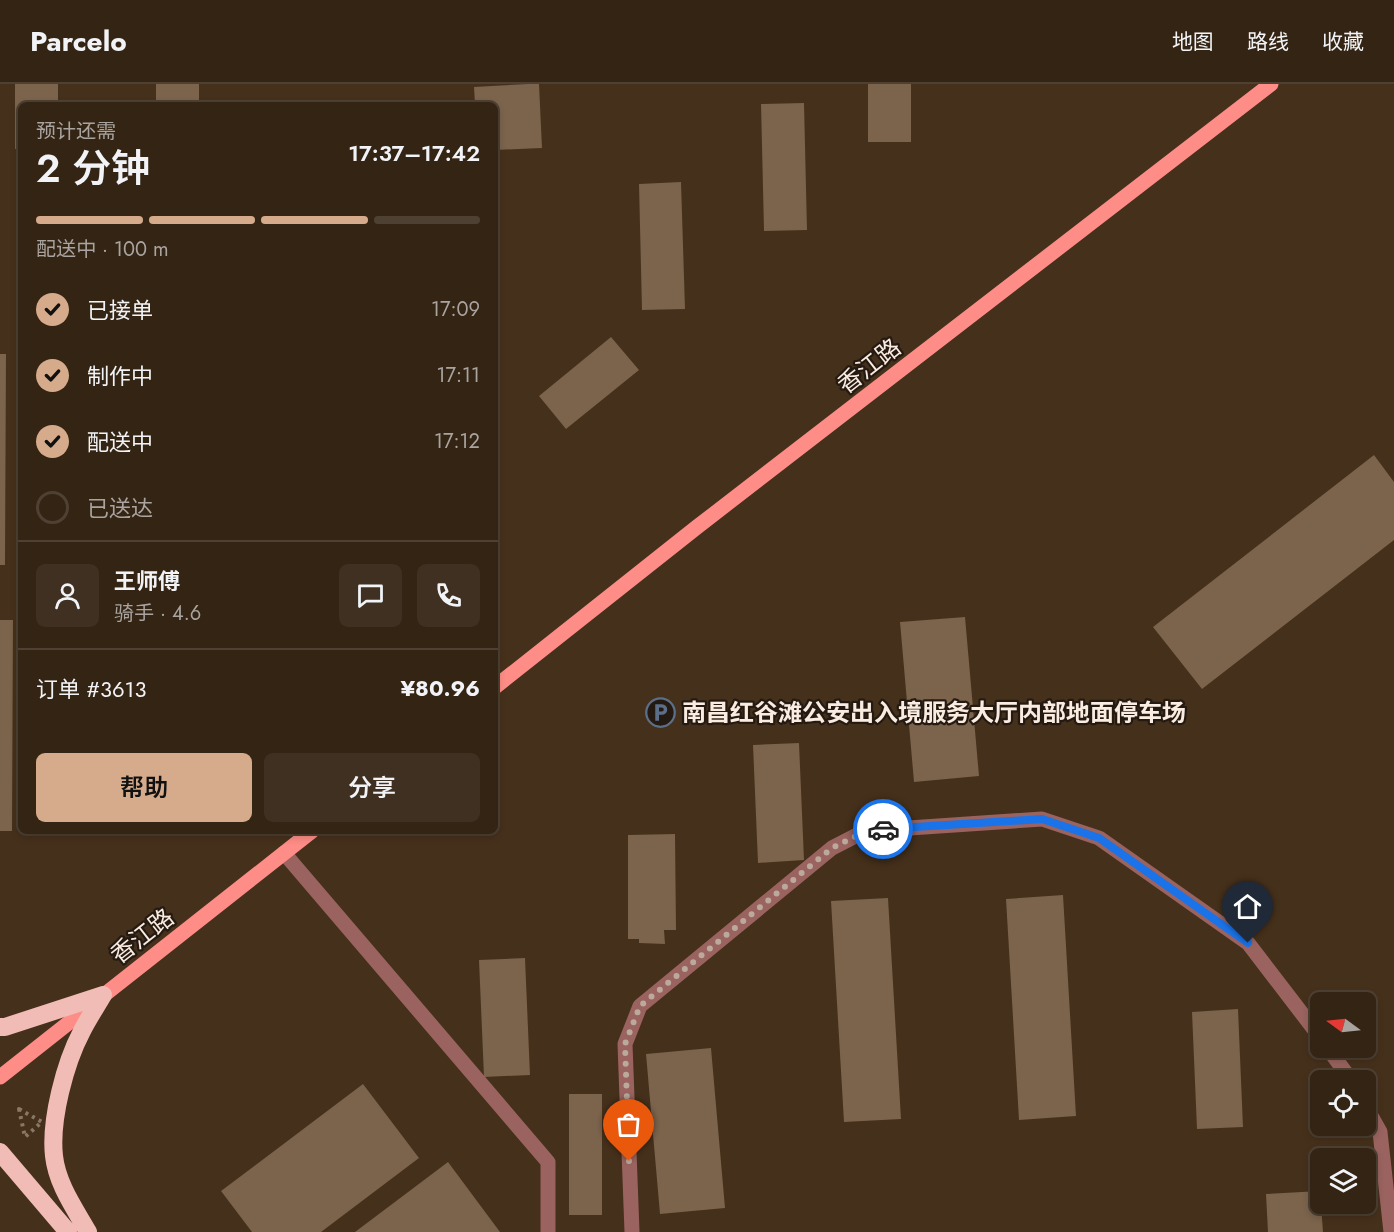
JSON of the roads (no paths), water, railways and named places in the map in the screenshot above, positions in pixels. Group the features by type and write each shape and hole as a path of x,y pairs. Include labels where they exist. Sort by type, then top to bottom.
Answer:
{"highway":[{"path":"0,1027 103,995"},
{"path":"88,1232 63,1188 54,1157 56,1111 67,1070 81,1032 103,995"},
{"path":"0,1152 69,1232"}],"main road":[{"name":"香江路","path":"498,685 706,520 1271,84"},
{"name":"香江路","path":"0,1077 308,834"}],"lane":[{"path":"632,1232 625,1044 640,1006 832,848 866,831 1042,819 1099,838 1248,943 1310,1024"},
{"path":"284,853 548,1162 548,1232"},
{"path":"1376,1125 1380,1132 1391,1232"}],"place":[{"name":"南昌红谷滩公安出入境服务大厅内部地面停车场","path":"661,712"}]}
